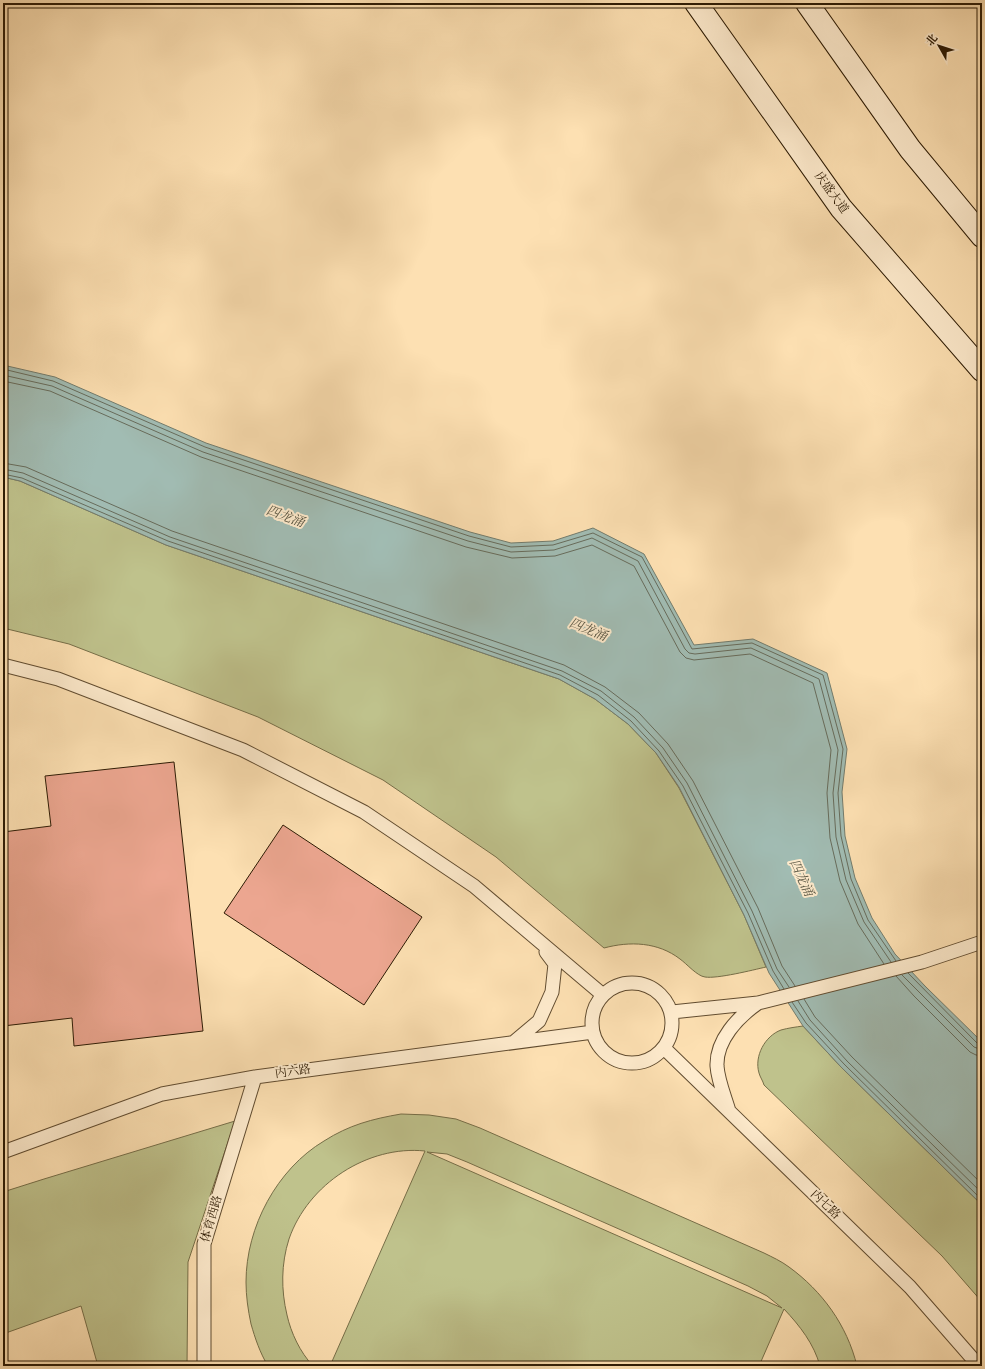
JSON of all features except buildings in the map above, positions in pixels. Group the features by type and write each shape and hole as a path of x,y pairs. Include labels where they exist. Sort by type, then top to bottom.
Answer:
{"street":[{"name":"庆盛大道","path":"696,3 841,208 982,370"},
{"path":"807,3 910,149 982,236"}],"lane":[{"path":"3,665 58,679 243,750 364,812 474,886 604,995"},
{"path":"514,1042 539,1021 552,992 555,964 537,939"},
{"path":"672,1012 758,1003 922,962 982,942"},
{"path":"628,983 643,984 655,990 665,1000 672,1012 673,1026 670,1040 665,1049 651,1059 640,1063 627,1064 615,1060 605,1053 597,1043 593,1032 592,1019 596,1007 604,995 615,987 628,983"},
{"path":"729,1112 717,1066 719,1050 731,1028 748,1010 758,1003"},
{"name":"内六路","path":"3,1152 162,1094 255,1077 593,1032"},
{"name":"内七路","path":"665,1049 910,1287 979,1366"},
{"name":"体育西路","path":"204,1366 204,1244 255,1077"}],"green space":[{"path":"3,477 20,481 166,545 559,679 595,699 628,724 656,753 679,788 744,915 766,967 726,976 705,977 695,972 671,953 653,946 644,944 624,944 604,948 496,857 383,780 258,717 69,644 3,628"},
{"path":"803,1026 841,1067 982,1205 982,1302 942,1256 764,1085 758,1067 758,1060 762,1047 775,1033 789,1028"},
{"path":"401,1114 429,1115 456,1119 480,1128 776,1259 801,1276 832,1310 847,1337 857,1366 820,1366 814,1350 806,1336 784,1309 759,1366 330,1366 425,1151 404,1151 382,1154 343,1172 325,1185 310,1201 298,1219 286,1248 283,1267 283,1287 287,1315 291,1329 304,1355 313,1366 268,1366 258,1345 251,1324 246,1292 247,1261 258,1221 267,1201 292,1167 307,1153 324,1141 333,1135 352,1127","holes":["427,1152 447,1154 748,1286 767,1296 782,1308"]},
{"path":"235,1121 188,1262 187,1366 98,1366 81,1306 3,1334 3,1192"}],"water":[{"name":"四龙涌","path":"3,365 55,377 206,443 470,532 511,543 553,541 593,528 644,554 694,645 753,639 827,673 847,749 842,792 845,836 855,878 872,918 895,954 982,1042 982,1205 841,1067 803,1026 769,973 744,915 679,787 656,753 628,724 595,699 559,679 166,545 20,481 3,477"}]}
